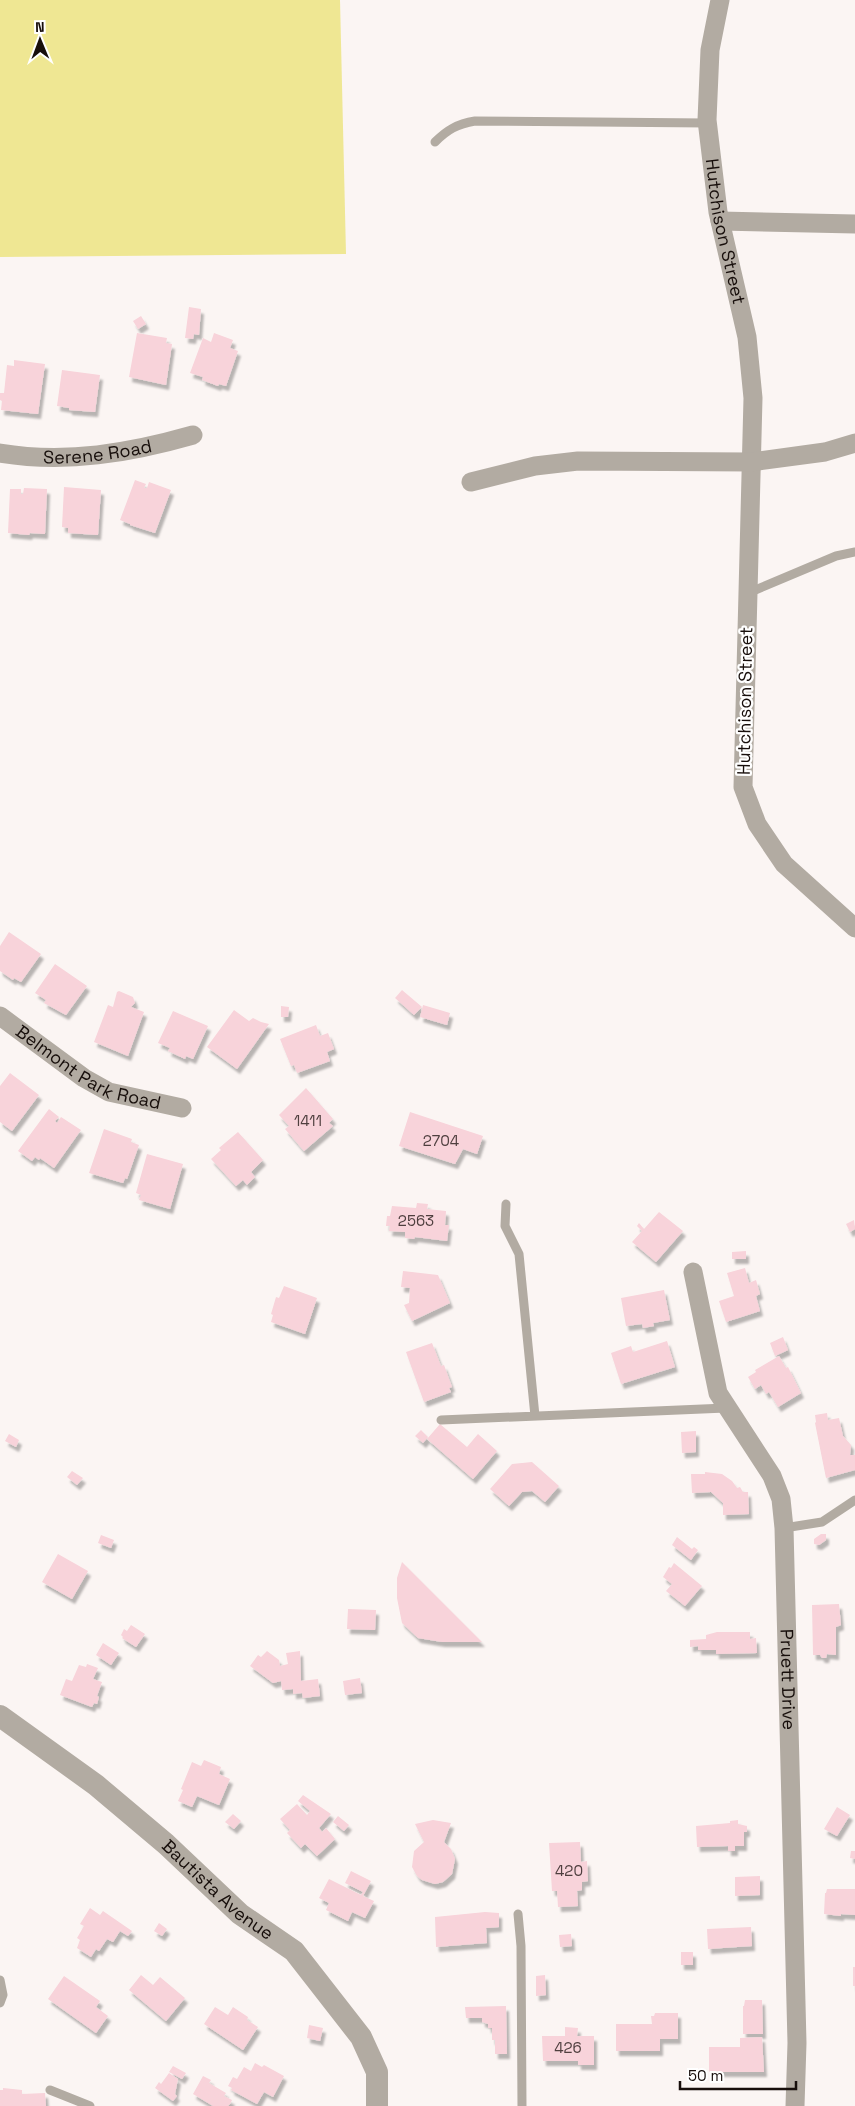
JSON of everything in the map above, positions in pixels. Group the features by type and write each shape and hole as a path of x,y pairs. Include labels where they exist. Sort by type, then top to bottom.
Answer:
{"street":[{"name":"Hutchison Street","path":"720,0 710,50 707,123 720,221 747,337 753,398 743,787 757,824 784,864 855,928"},
{"path":"720,221 855,224"},
{"name":"Serene Road","path":"0,453 48,457 98,456 144,449 193,435"},
{"path":"471,482 535,466 578,461 751,462 825,452 855,443"},
{"name":"Belmont Park Road","path":"0,1016 84,1078 109,1092 182,1108"},
{"name":"Pruett Drive","path":"692,1272 718,1393 772,1476 781,1499 784,1528 796,2033 795,2106"},
{"name":"Bautista Avenue","path":"0,1716 96,1785 166,1844 240,1914 294,1951 361,2037 377,2072 377,2106"}],"lane":[{"path":"435,142 448,130 461,123 475,121 707,123"},
{"path":"748,593 836,556 855,552"},
{"path":"506,1204 505,1226 519,1254 535,1416"},
{"path":"441,1420 726,1408"},
{"path":"784,1528 822,1522 855,1500"},
{"path":"518,1914 521,1946 522,2106"},
{"path":"0,1980 2,1995 0,2003"},
{"path":"50,2090 90,2106"}],"shaded area":[{"path":"0,0 340,0 346,254 0,257"}],"building":[{"path":"189,307 201,309 199,335 194,334 193,339 185,338"},
{"path":"141,316 146,324 138,329 133,321"},
{"path":"137,333 167,338 166,343 172,344 166,385 129,377"},
{"path":"214,333 233,340 230,348 238,351 226,386 219,384 218,386 202,380 203,377 190,373 203,338 211,342"},
{"path":"14,360 45,364 38,414 1,410 2,401 0,400 0,393 4,393 7,365 14,366"},
{"path":"62,370 100,375 95,412 69,410 69,408 57,406"},
{"path":"135,480 146,484 144,488 147,488 149,482 171,490 155,533 120,520"},
{"path":"64,487 101,490 98,535 68,533 68,528 62,527"},
{"path":"24,488 47,489 45,534 8,533 10,489 21,489 21,494 23,494"},
{"path":"9,932 41,954 21,982 14,978 13,980 0,971 0,946"},
{"path":"55,964 87,986 66,1015 44,1003 46,1000 35,993"},
{"path":"402,990 422,1007 414,1015 395,998"},
{"path":"119,991 133,997 135,1003 131,1007 144,1012 128,1056 94,1042 108,1005 113,1007 117,992"},
{"path":"423,1005 450,1013 447,1025 420,1017"},
{"path":"281,1006 289,1007 288,1017 281,1017"},
{"path":"234,1010 249,1021 253,1018 269,1024 237,1069 207,1047"},
{"path":"173,1011 208,1026 193,1059 186,1056 185,1059 168,1051 170,1048 158,1043"},
{"path":"316,1025 320,1036 328,1033 334,1049 327,1052 330,1061 297,1073 294,1065 291,1066 280,1039"},
{"path":"10,1073 39,1095 12,1131 0,1122 0,1086"},
{"path":"306,1088 333,1119 329,1123 333,1126 304,1151 285,1129 289,1126 279,1115"},
{"path":"49,1109 59,1117 55,1121 57,1123 61,1117 81,1130 54,1168 40,1158 39,1160 35,1157 32,1161 18,1151"},
{"path":"410,1112 483,1136 477,1154 463,1149 455,1164 399,1146"},
{"path":"104,1129 132,1139 131,1142 139,1145 127,1179 125,1178 123,1183 89,1173"},
{"path":"238,1132 263,1160 251,1172 255,1177 247,1185 243,1180 236,1186 211,1159 221,1150 219,1148"},
{"path":"147,1154 183,1164 170,1209 139,1200 141,1195 136,1193"},
{"path":"417,1203 428,1204 427,1209 446,1211 445,1225 449,1225 447,1241 415,1237 414,1239 405,1238 405,1232 389,1231 390,1226 386,1226 387,1216 390,1216 392,1206 416,1208"},
{"path":"659,1212 683,1231 656,1262 632,1242 642,1231 637,1226 639,1223 644,1229"},
{"path":"854,1220 855,1229 850,1232 846,1224"},
{"path":"746,1251 746,1259 732,1259 732,1252"},
{"path":"745,1268 749,1283 756,1280 760,1294 756,1296 760,1311 726,1322 719,1301 734,1296 727,1273"},
{"path":"403,1271 438,1275 450,1303 412,1321 404,1305 409,1303 410,1288 401,1287"},
{"path":"284,1286 317,1298 305,1334 271,1322 273,1315 271,1314 276,1297 279,1298"},
{"path":"664,1290 670,1320 653,1323 654,1326 643,1328 642,1324 626,1326 621,1298"},
{"path":"783,1337 788,1350 775,1356 770,1343"},
{"path":"667,1341 675,1367 621,1384 611,1353 631,1346 633,1352"},
{"path":"432,1343 441,1366 444,1365 452,1387 449,1388 451,1392 424,1402 406,1352"},
{"path":"779,1356 786,1368 788,1367 801,1393 778,1407 769,1392 766,1394 761,1385 755,1389 748,1377 756,1372 755,1370"},
{"path":"827,1413 828,1420 839,1418 843,1436 851,1445 850,1455 855,1455 855,1470 826,1478 815,1415"},
{"path":"440,1424 467,1447 478,1434 497,1451 473,1479 427,1439"},
{"path":"421,1430 428,1437 423,1443 415,1436"},
{"path":"696,1431 696,1452 682,1453 681,1432"},
{"path":"9,1434 19,1440 16,1447 5,1441"},
{"path":"532,1462 559,1486 545,1502 532,1491 522,1492 509,1506 490,1489 512,1464"},
{"path":"72,1471 83,1478 77,1485 67,1477"},
{"path":"705,1472 722,1474 732,1481 737,1488 740,1487 743,1492 748,1492 749,1514 723,1515 723,1503 711,1492 692,1493 691,1474 705,1474"},
{"path":"821,1534 826,1534 826,1540 819,1545 814,1544 814,1539"},
{"path":"101,1535 114,1540 111,1548 98,1543"},
{"path":"677,1537 692,1549 694,1547 698,1550 691,1560 672,1545"},
{"path":"58,1554 88,1571 72,1599 42,1582"},
{"path":"402,1562 482,1642 442,1642 418,1638 402,1623 397,1598 397,1578"},
{"path":"674,1563 702,1586 685,1606 666,1591 672,1584 663,1577"},
{"path":"839,1604 841,1625 836,1627 836,1655 827,1654 826,1658 822,1658 820,1655 813,1655 812,1605"},
{"path":"348,1609 376,1610 375,1630 347,1629"},
{"path":"131,1625 145,1634 136,1647 122,1638 121,1635 124,1629 127,1631"},
{"path":"717,1632 750,1632 750,1639 756,1638 757,1653 716,1654 716,1650 698,1650 698,1646 690,1647 690,1640 706,1639 706,1635"},
{"path":"103,1643 119,1653 111,1665 96,1655"},
{"path":"267,1651 279,1660 280,1666 288,1664 286,1653 300,1651 301,1681 318,1679 320,1696 303,1698 302,1693 293,1694 293,1689 282,1690 281,1681 273,1683 250,1666 258,1655 261,1657"},
{"path":"87,1664 98,1668 93,1679 102,1682 97,1696 99,1697 97,1704 94,1703 92,1707 60,1695 66,1679 72,1681 79,1665 86,1667"},
{"path":"360,1678 362,1693 345,1695 343,1681"},
{"path":"204,1760 221,1767 219,1774 230,1779 219,1805 197,1796 192,1807 178,1801 192,1762 201,1766"},
{"path":"303,1795 331,1814 319,1828 322,1832 326,1828 335,1839 317,1856 305,1844 301,1848 287,1833 290,1830 280,1819 297,1804 307,1815 310,1811 298,1801"},
{"path":"837,1807 850,1815 837,1836 824,1829"},
{"path":"233,1814 241,1821 234,1829 225,1822"},
{"path":"338,1816 349,1825 344,1831 333,1822"},
{"path":"433,1820 451,1823 444,1842 451,1849 455,1859 452,1874 443,1882 435,1884 422,1880 417,1876 412,1867 414,1851 424,1842 415,1824"},
{"path":"738,1820 738,1824 747,1826 747,1832 744,1832 744,1846 735,1846 735,1851 728,1851 728,1846 697,1847 696,1826 730,1823 730,1821"},
{"path":"580,1842 581,1862 587,1861 588,1881 582,1882 582,1890 577,1891 578,1906 558,1907 557,1891 552,1891 549,1843"},
{"path":"851,1851 855,1851 855,1859 850,1858"},
{"path":"351,1871 371,1881 363,1896 374,1901 365,1918 352,1912 348,1921 326,1910 329,1903 319,1898 329,1879 361,1895 363,1892 345,1883"},
{"path":"760,1876 760,1895 735,1896 735,1877"},
{"path":"827,1889 855,1889 855,1915 824,1914 825,1893"},
{"path":"90,1908 100,1915 103,1911 132,1931 128,1936 120,1931 113,1942 107,1939 99,1951 96,1949 91,1957 77,1948 80,1940 77,1938 84,1926 80,1924"},
{"path":"485,1912 499,1913 499,1927 486,1928 487,1943 436,1947 435,1917"},
{"path":"159,1923 167,1929 162,1936 154,1931"},
{"path":"751,1927 752,1946 708,1949 707,1929"},
{"path":"571,1934 572,1946 560,1947 559,1935"},
{"path":"681,1952 693,1952 693,1965 681,1965"},
{"path":"853,1967 855,1967 855,1986 853,1986"},
{"path":"141,1975 153,1985 160,1977 185,1998 166,2021 129,1990"},
{"path":"545,1975 546,1995 536,1996 536,1976"},
{"path":"64,1976 100,2001 96,2007 108,2016 96,2033 48,1999"},
{"path":"745,2000 762,2000 763,2034 743,2034 743,2006"},
{"path":"506,2006 507,2054 495,2054 495,2040 492,2040 492,2028 488,2028 488,2024 482,2022 482,2018 466,2018 465,2007"},
{"path":"215,2007 228,2015 233,2007 248,2017 247,2020 258,2027 243,2050 204,2024"},
{"path":"655,2013 678,2013 678,2039 660,2039 660,2051 616,2051 616,2024 652,2024 651,2016 654,2016"},
{"path":"309,2025 323,2028 320,2041 307,2038"},
{"path":"565,2027 578,2028 577,2036 594,2036 594,2065 578,2065 578,2061 543,2061 542,2036 565,2036"},
{"path":"762,2037 764,2072 709,2072 709,2047 740,2047 740,2038"},
{"path":"255,2063 262,2067 264,2065 284,2076 273,2097 264,2092 257,2104 231,2090 232,2088 228,2086 233,2077 237,2079 244,2067 251,2071"},
{"path":"173,2066 186,2073 182,2079 169,2072"},
{"path":"169,2073 178,2079 175,2094 177,2096 173,2101 155,2088 159,2082 161,2084"},
{"path":"203,2076 211,2080 209,2083 226,2093 224,2096 232,2100 228,2106 213,2106 193,2094"},
{"path":"3,2088 22,2090 22,2094 45,2093 46,2106 0,2106 0,2090 3,2090"}]}
